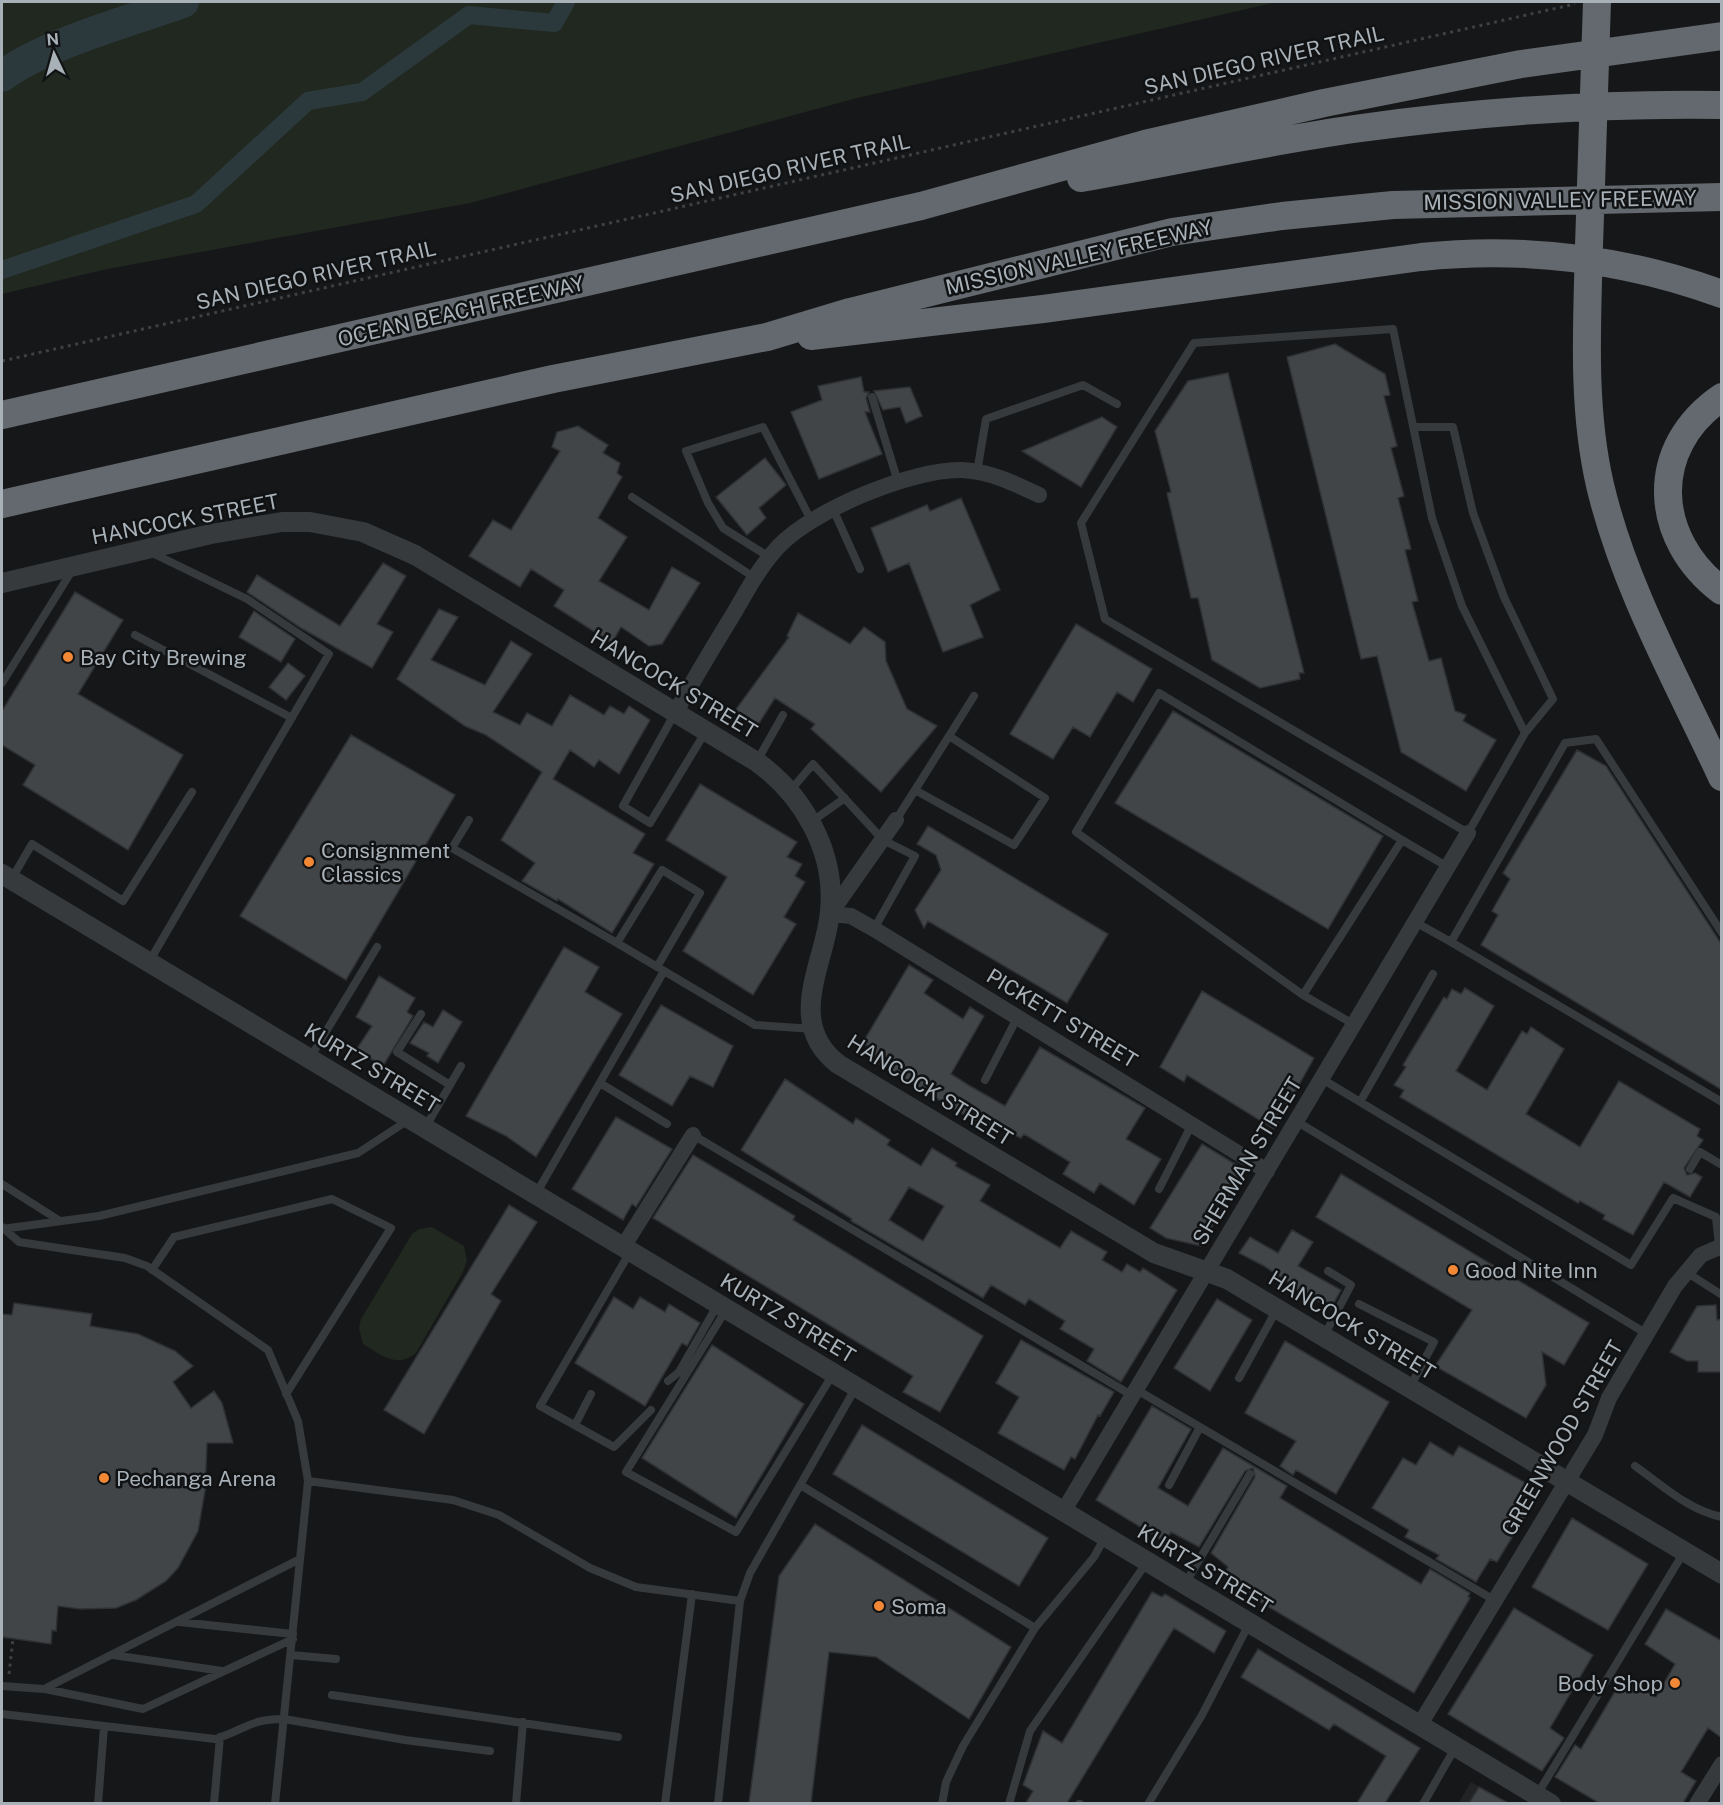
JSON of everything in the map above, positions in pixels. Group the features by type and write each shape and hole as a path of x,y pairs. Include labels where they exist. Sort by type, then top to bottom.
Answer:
{"highway":[{"path":"1597,2 1587,318 1587,377 1592,438 1611,525 1629,576 1722,777"},
{"path":"921,206 1145,144 1424,82 1521,63 1722,36"},
{"path":"921,206 1355,129 1464,116 1568,108 1722,105"},
{"name":"MISSION VALLEY FREEWAY","path":"766,337 850,312 1194,228 1282,216 1402,204 1722,197"},
{"name":"OCEAN BEACH FREEWAY","path":"2,415 921,206"},
{"path":"2,504 553,379 766,337 870,331 1410,258 1480,252 1541,253 1597,259 1654,272 1722,294"},
{"path":"1722,397 1697,416 1686,431 1671,462 1667,497 1670,516 1684,552 1704,578 1722,591"}],"street":[{"path":"676,712 769,558 790,535 811,520 898,483 935,472 977,472 1001,478 1039,495"},
{"name":"HANCOCK STREET","path":"2,583 144,550 282,522 310,522 363,532 415,555 757,762 790,791 811,822 829,879 830,914 811,991 814,1029 826,1052 843,1068 1154,1253 1227,1279 1278,1308 1722,1574"},
{"path":"830,914 896,820"},
{"name":"SHERMAN STREET","path":"1063,1512 1468,833"},
{"name":"KURTZ STREET","path":"6,877 1455,1748 1544,1799"},
{"name":"PICKETT STREET","path":"830,914 851,916 874,929 1267,1171"},
{"path":"627,1250 693,1135"},
{"name":"GREENWOOD STREET","path":"1419,1726 1595,1435 1609,1398 1647,1334 1686,1272 1701,1255 1720,1246"},
{"path":"1697,1803 1722,1764"}],"lane":[{"path":"1414,427 1453,427 1473,513 1504,597 1553,699 1525,733 1468,833 1105,619 1081,523 1194,343 1394,329 1432,518 1462,606 1525,733"},
{"path":"977,472 986,419 1083,385 1117,404"},
{"path":"872,397 898,483"},
{"path":"769,558 723,528 708,503 686,451 763,427 811,520"},
{"path":"632,497 755,578"},
{"path":"833,509 860,569"},
{"path":"144,550 247,599 330,654 148,962"},
{"path":"2,683 75,566"},
{"path":"135,635 292,718"},
{"path":"1355,1025 1303,995 1076,832 1159,693 1448,867"},
{"path":"896,820 974,696"},
{"path":"676,712 623,806 650,823 706,731"},
{"path":"757,762 783,715"},
{"path":"915,790 1014,845 1045,798 949,736"},
{"path":"1451,942 1565,743 1596,739 1722,933"},
{"path":"790,791 813,764 883,840 915,856 874,929"},
{"path":"6,877 32,844 123,901 192,792"},
{"path":"811,822 845,798"},
{"path":"468,820 452,848 755,1025 814,1029"},
{"path":"1303,995 1402,840"},
{"path":"536,1194 600,1083 700,893 662,870 617,944"},
{"path":"1415,922 1722,1102"},
{"path":"310,1058 377,947"},
{"path":"1360,1102 1433,974"},
{"path":"421,1014 397,1052 450,1085"},
{"path":"985,1080 1017,1018"},
{"path":"2,1228 99,1216 358,1153 418,1123 450,1085 461,1065"},
{"path":"1322,1079 1631,1265 1675,1194 1719,1216 1720,1246"},
{"path":"600,1083 667,1124"},
{"path":"1296,1121 1647,1334"},
{"path":"1159,1189 1192,1124"},
{"path":"693,1135 1135,1393 1200,1427 1494,1600"},
{"path":"1690,1169 1700,1152 1722,1165"},
{"path":"2,1184 60,1221"},
{"path":"152,1270 174,1237 332,1199 391,1228 286,1394"},
{"path":"2,1228 19,1242 126,1258 152,1270 268,1350 298,1421 308,1481 275,1803"},
{"path":"627,1250 540,1406 614,1447 651,1410"},
{"path":"1323,1336 1351,1285 1328,1271"},
{"path":"1686,1272 1722,1295"},
{"path":"1359,1304 1434,1342 1410,1388"},
{"path":"722,1307 626,1472 736,1533 834,1374"},
{"path":"668,1381 679,1372 722,1307"},
{"path":"1239,1378 1278,1308"},
{"path":"718,1803 740,1601 750,1573 856,1387"},
{"path":"575,1425 591,1394"},
{"path":"1169,1485 1200,1427"},
{"path":"1635,1467 1671,1493 1706,1513 1722,1517"},
{"path":"1185,1585 1250,1474"},
{"path":"308,1481 453,1500 499,1515 590,1568 636,1587 740,1601"},
{"path":"801,1486 1035,1628"},
{"path":"942,1803 946,1782 958,1753 1035,1628 1094,1557 1105,1536"},
{"path":"1544,1799 1684,1551"},
{"path":"44,1689 300,1559"},
{"path":"1010,1803 1030,1731 1147,1562"},
{"path":"665,1803 692,1594"},
{"path":"179,1622 293,1636"},
{"path":"1148,1803 1202,1715 1250,1624"},
{"path":"2,1686 44,1689 143,1709 293,1636"},
{"path":"112,1655 223,1671"},
{"path":"291,1655 336,1659"},
{"path":"332,1695 618,1737"},
{"path":"2,1714 185,1738 220,1737 234,1733 248,1723 266,1719 284,1719 405,1740 490,1751"},
{"path":"516,1803 523,1722"},
{"path":"98,1803 104,1727"},
{"path":"214,1803 220,1737"},
{"path":"1423,1803 1455,1748"}],"path":[{"name":"SAN DIEGO RIVER TRAIL","path":"2,362 1585,2"}],"shaded area":[{"path":"2,2 1278,2 857,98 470,203 107,269 2,294"},
{"path":"432,1227 464,1246 467,1260 463,1272 416,1353 402,1360 389,1359 363,1344 359,1328 361,1319 412,1234 419,1229"},
{"path":"1471,1782 1506,1803 1458,1804"}],"building":[{"path":"1335,344 1385,374 1390,395 1384,396 1397,446 1391,448 1404,496 1398,498 1411,549 1405,550 1418,601 1412,602 1429,661 1441,658 1455,711 1466,715 1463,721 1496,740 1466,791 1401,752 1377,656 1361,659 1287,357"},
{"path":"1228,373 1304,673 1299,673 1300,679 1260,688 1212,660 1198,598 1191,598 1167,493 1171,492 1155,431 1188,381"},
{"path":"861,377 864,392 869,392 866,398 870,412 865,412 882,454 819,479 791,412 822,400 818,386"},
{"path":"910,387 922,416 906,423 900,407 883,410 874,391"},
{"path":"1102,417 1117,427 1081,487 1022,451"},
{"path":"578,426 608,445 603,453 620,463 617,473 622,477 598,518 627,537 599,581 649,610 672,567 700,583 662,644 649,646 621,627 612,643 554,606 564,590 531,569 520,587 469,556 493,520 511,530 560,451 552,447 557,432"},
{"path":"765,458 786,485 759,508 766,518 747,535 716,497"},
{"path":"961,498 1000,590 970,605 983,637 943,652 909,563 888,572 871,528 927,505 930,511"},
{"path":"383,563 406,576 377,624 393,632 372,668 301,628 247,592 257,575 340,626"},
{"path":"75,592 123,620 78,694 183,755 128,850 23,785 35,765 2,745 2,711"},
{"path":"439,609 458,617 431,660 485,685 511,641 532,654 493,712 520,725 527,713 552,726 570,695 604,715 610,706 624,714 629,706 650,720 619,774 599,760 594,767 570,750 553,779 645,834 633,853 654,864 612,933 558,899 557,901 522,881 535,863 501,840 542,772 486,735 465,726 397,679"},
{"path":"254,611 295,639 281,662 239,637"},
{"path":"798,613 850,644 864,627 885,642 886,661 907,709 937,726 881,792 811,729 815,724 775,698 756,728 734,712 789,637 787,636"},
{"path":"1076,624 1152,669 1133,702 1117,692 1090,737 1073,727 1053,759 1010,734"},
{"path":"288,663 305,676 286,700 269,687"},
{"path":"1173,711 1383,836 1328,929 1115,803"},
{"path":"351,735 455,795 346,980 240,916"},
{"path":"1577,750 1606,766 1722,945 1722,1090 1481,945 1498,915 1492,911 1510,879 1503,873"},
{"path":"700,784 797,842 787,857 802,864 795,876 805,882 784,917 796,924 753,995 683,951 727,877 666,840"},
{"path":"928,826 1108,934 1067,1003 928,921 924,928 915,910 941,870 936,855 917,844"},
{"path":"564,947 599,967 585,992 622,1014 536,1157 506,1136 466,1116"},
{"path":"909,965 933,980 924,993 963,1019 970,1007 984,1016 951,1074 970,1086 1005,1106 1040,1047 1145,1108 1126,1139 1161,1159 1134,1205 1100,1183 1094,1193 1063,1174 1070,1162 1024,1134 1021,1138 994,1125 991,1131 874,1061 872,1048 862,1044"},
{"path":"379,976 415,998 407,1012 413,1016 383,1066 356,1050 372,1026 356,1017"},
{"path":"1465,988 1494,1006 1456,1071 1487,1090 1522,1031 1527,1034 1531,1027 1564,1049 1526,1114 1580,1147 1619,1081 1700,1129 1697,1136 1703,1140 1684,1168 1687,1175 1695,1173 1702,1177 1690,1197 1664,1182 1633,1235 1603,1219 1605,1215 1580,1201 1578,1203 1400,1097 1404,1090 1394,1085 1406,1067 1403,1065 1444,997 1447,999 1452,989 1461,994"},
{"path":"1202,991 1314,1058 1274,1129 1187,1075 1184,1082 1160,1067"},
{"path":"661,1005 733,1046 713,1087 690,1076 672,1106 619,1075"},
{"path":"443,1010 462,1022 438,1063 427,1056 429,1053 410,1043 424,1022 433,1027"},
{"path":"785,1079 853,1124 856,1118 890,1140 887,1145 921,1166 932,1148 957,1163 955,1166 990,1185 980,1201 1060,1248 1071,1231 1107,1252 1102,1260 1122,1272 1127,1264 1140,1272 1143,1268 1177,1290 1121,1382 1087,1361 1094,1349 1060,1329 1065,1321 1029,1299 1025,1305 991,1285 983,1298 851,1221 852,1219 741,1150","holes":["909,1187 944,1206 923,1241 889,1220"]},
{"path":"616,1117 672,1149 636,1207 632,1204 623,1220 572,1189"},
{"path":"1202,1144 1245,1170 1201,1246 1166,1238 1150,1228"},
{"path":"693,1155 795,1216 793,1220 983,1336 940,1412 903,1392 913,1376 653,1218"},
{"name":"Good Nite Inn","path":"1341,1174 1589,1323 1564,1365 1542,1352 1546,1385 1526,1418 1435,1366 1472,1310 1316,1217"},
{"path":"509,1205 537,1222 491,1294 501,1301 424,1434 384,1410"},
{"path":"1292,1230 1313,1242 1298,1266 1341,1290 1331,1308 1287,1285 1288,1282 1264,1266 1239,1253 1250,1237 1278,1253"},
{"path":"614,1297 633,1309 640,1297 665,1312 669,1304 700,1323 687,1346 682,1343 645,1406 575,1363"},
{"path":"1217,1299 1252,1320 1210,1391 1174,1368"},
{"name":"Pechanga Arena","path":"14,1303 92,1314 90,1326 138,1334 175,1351 193,1366 173,1382 191,1408 214,1391 222,1403 233,1443 207,1443 205,1491 198,1531 178,1568 166,1581 136,1600 116,1608 80,1609 58,1606 56,1631 52,1630 51,1644 2,1637 2,1314 12,1315"},
{"path":"1716,1305 1717,1320 1722,1319 1722,1372 1698,1372 1698,1361 1687,1361 1670,1352 1697,1306"},
{"path":"1021,1340 1114,1392 1100,1416 1098,1415 1075,1459 1071,1457 1064,1470 998,1433 1019,1397 996,1383"},
{"path":"1285,1341 1389,1402 1336,1494 1296,1470 1293,1475 1280,1466 1296,1441 1245,1413"},
{"path":"712,1345 804,1404 736,1518 642,1458"},
{"path":"1152,1406 1191,1429 1158,1488 1188,1506 1223,1448 1287,1486 1280,1498 1421,1584 1430,1569 1470,1593 1468,1597 1470,1598 1414,1693 1230,1584 1233,1579 1223,1574 1228,1567 1211,1553 1255,1477 1253,1468 1245,1471 1199,1547 1171,1532 1165,1542 1096,1500"},
{"path":"862,1425 1048,1538 1019,1586 833,1474"},
{"path":"1430,1442 1453,1456 1459,1446 1540,1491 1497,1562 1490,1559 1476,1582 1436,1559 1439,1555 1405,1537 1409,1530 1372,1508 1403,1458 1416,1465"},
{"path":"1572,1518 1648,1564 1608,1630 1532,1587"},
{"path":"815,1524 1011,1647 969,1719 876,1657 829,1652 811,1803 749,1803 779,1576"},
{"path":"1152,1592 1162,1597 1165,1594 1226,1631 1214,1653 1174,1628 1067,1803 1026,1803 1033,1791 1023,1785 1043,1731 1062,1743"},
{"path":"1514,1608 1593,1655 1550,1728 1564,1738 1542,1771 1448,1714"},
{"path":"1666,1609 1722,1641 1722,1738 1708,1728 1681,1772 1696,1781 1683,1803 1599,1803 1555,1777 1575,1745 1581,1749 1623,1678 1656,1697 1675,1664 1645,1644"},
{"path":"1258,1649 1420,1748 1385,1803 1357,1803 1386,1756 1334,1724 1329,1730 1241,1677"},
{"path":"1479,1787 1486,1791 1508,1803 1469,1803"}],"waterway":[{"path":"2,76 20,64 64,44 183,2"},
{"path":"2,270 196,204 308,101 362,92 469,15 554,23 566,2"}],"place":[{"name":"Bay City Brewing","path":"68,657"},
{"name":"Consignment Classics","path":"309,862"},
{"name":"Good Nite Inn","path":"1453,1270"},
{"name":"Pechanga Arena","path":"104,1478"},
{"name":"Soma","path":"879,1606"},
{"name":"Body Shop","path":"1675,1683"}]}
